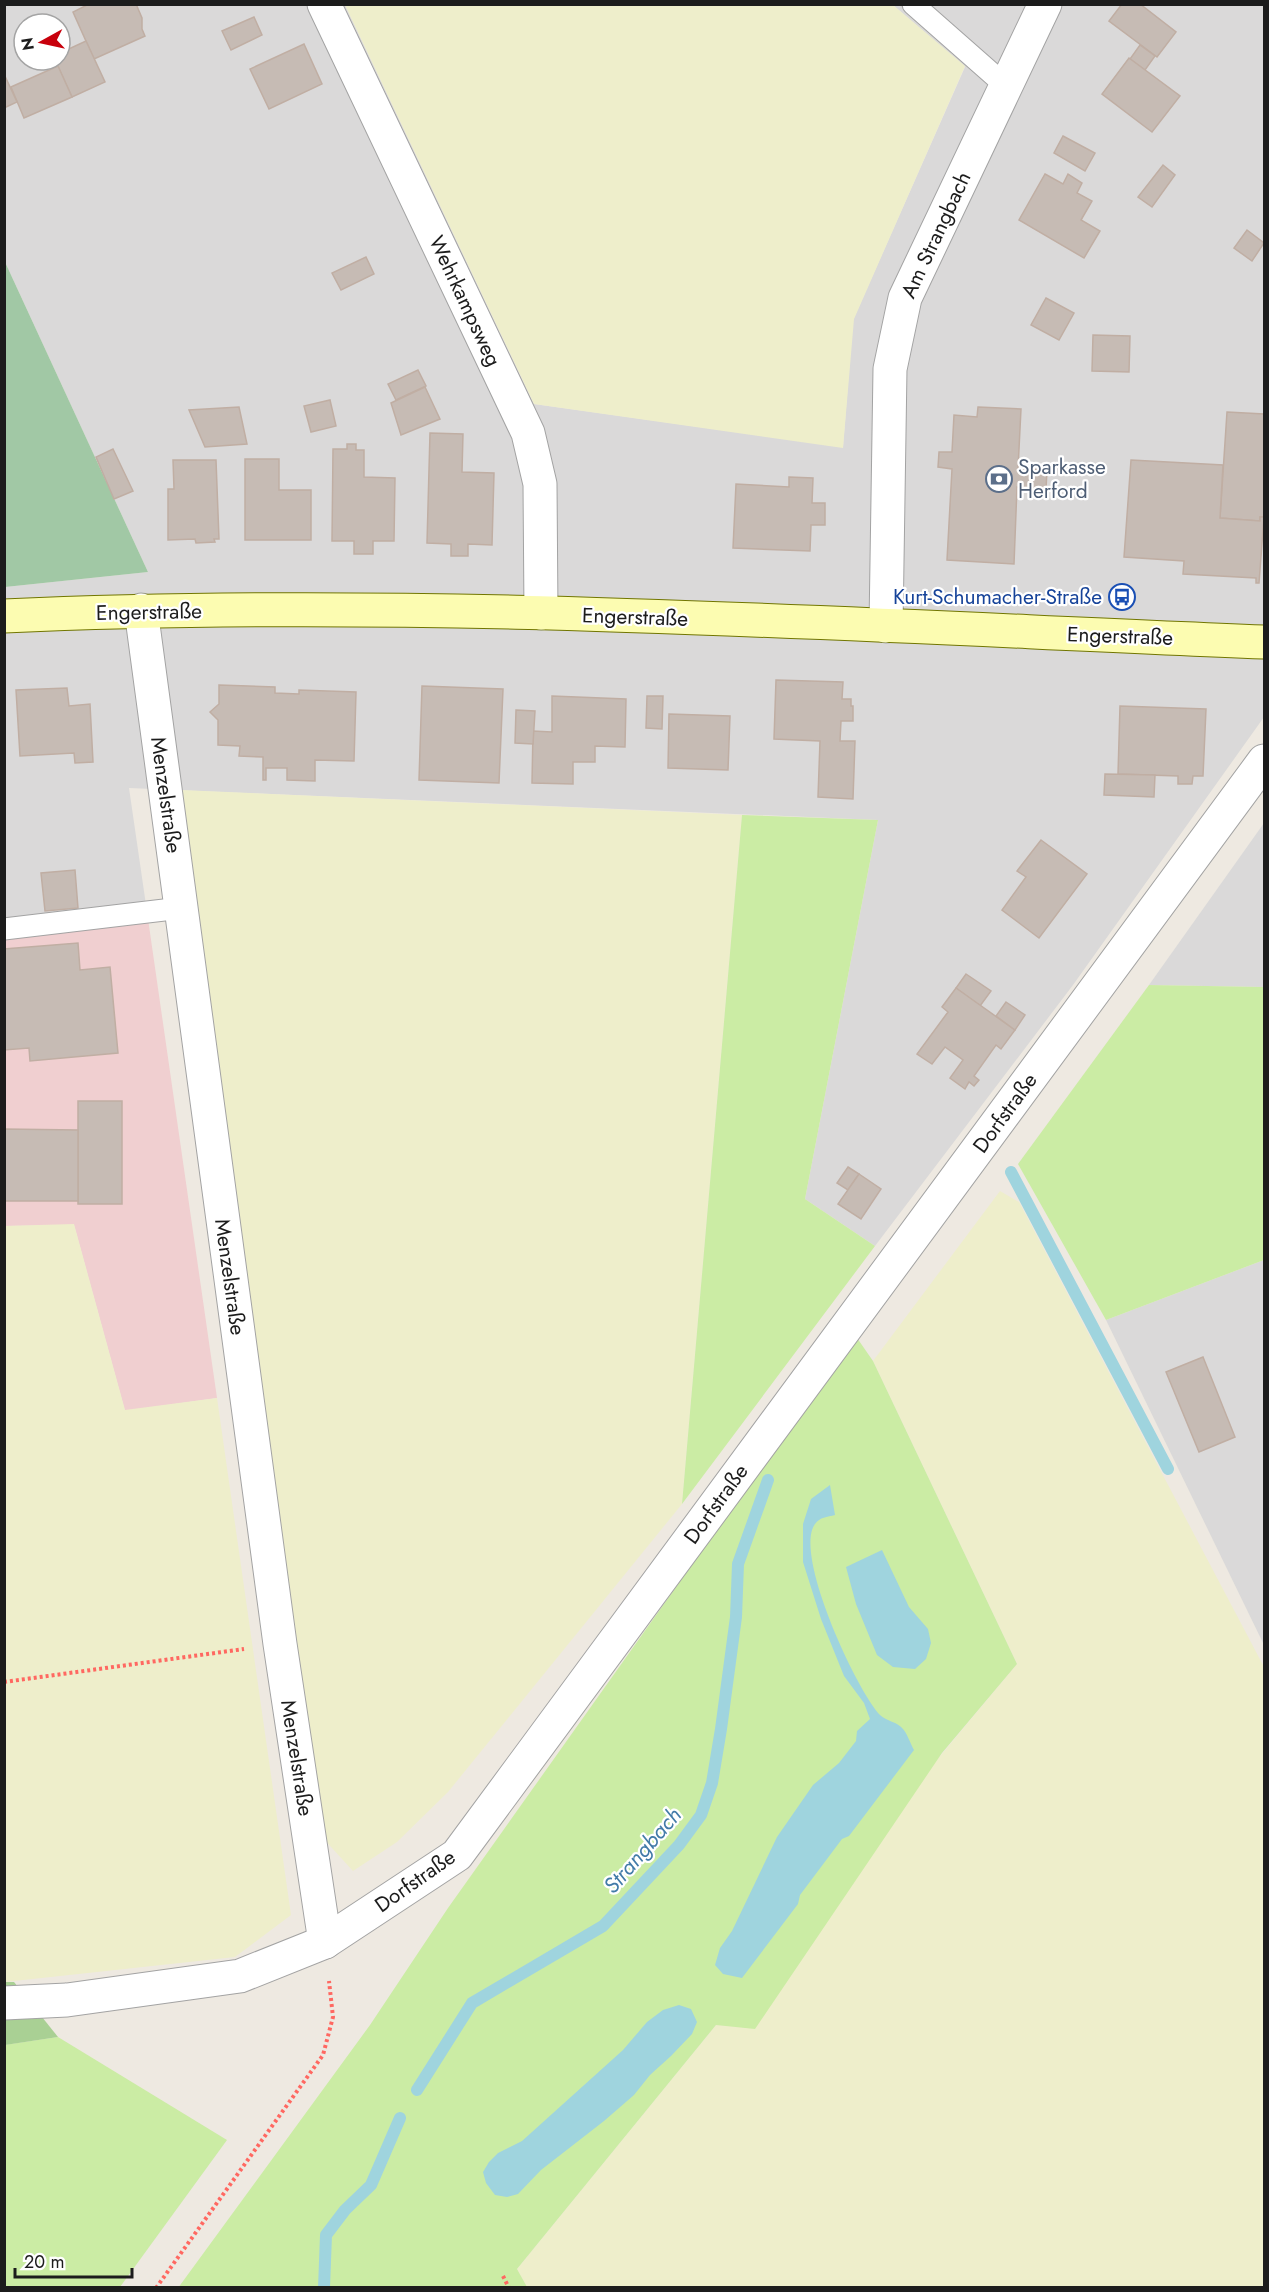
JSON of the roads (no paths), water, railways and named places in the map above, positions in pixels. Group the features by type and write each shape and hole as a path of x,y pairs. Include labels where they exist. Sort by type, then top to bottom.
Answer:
{"main road":[{"name":"Engerstraße","path":"4,616 141,610 541,613 1264,642"}],"street":[{"name":"Wehrkampsweg","path":"324,4 528,433 540,484 541,613"},
{"name":"Am Strangbach","path":"886,626 890,369 905,298 1045,4"},
{"name":"Menzelstraße","path":"141,610 280,1644 325,1942"},
{"name":"Dorfstraße","path":"4,2003 67,2000 240,1977 325,1942 457,1855 1264,761"}],"lane":[{"path":"913,4 1006,86"},
{"path":"4,929 181,908"}],"water":[{"path":"830,1485 835,1515 815,1524 810,1540 812,1563 820,1591 843,1651 869,1701 880,1715 903,1729 914,1750 849,1836 842,1839 800,1895 798,1904 742,1978 723,1974 715,1965 720,1948 732,1931 777,1837 813,1785 839,1763 856,1741 857,1731 870,1719 864,1703 844,1676 821,1619 803,1562 803,1524 811,1499"},
{"path":"882,1550 909,1607 928,1629 931,1643 926,1659 915,1669 893,1667 877,1655 856,1604 846,1567"},
{"path":"679,2005 691,2009 697,2022 692,2034 650,2075 634,2095 541,2170 518,2194 507,2197 495,2195 486,2183 483,2172 489,2162 498,2153 522,2141 623,2050 647,2022 663,2010"}],"waterway":[{"path":"1011,1172 1168,1469"},
{"name":"Strangbach","path":"417,2090 472,2003 603,1926 679,1845 701,1815 712,1783 721,1729 736,1617 738,1564 768,1480"},
{"path":"324,2288 326,2235 345,2210 371,2185 400,2118"}],"place":[{"name":"Sparkasse Herford","path":"999,479"},
{"name":"Kurt-Schumacher-Straße","path":"1122,597"}]}
